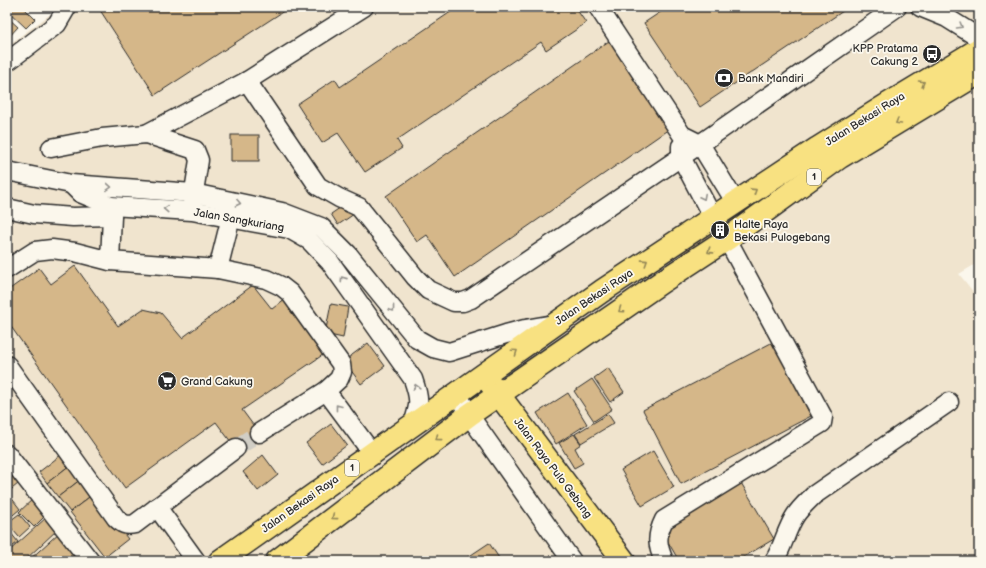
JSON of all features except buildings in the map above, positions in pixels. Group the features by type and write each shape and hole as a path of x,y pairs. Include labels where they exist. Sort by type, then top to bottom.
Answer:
{"main road":[{"name":"Jalan Bekasi Raya","path":"277,561 468,415 662,281 728,239 888,104 979,49"},
{"name":"Jalan Bekasi Raya","path":"220,561 555,324 736,203 979,73"},
{"name":"Jalan Raya Pulo Gebang","path":"484,375 624,561"},
{"path":"234,561 277,521"}],"street":[{"path":"7,62 57,24 67,7"},
{"path":"51,148 102,138 146,134 247,81 364,7"},
{"path":"598,7 682,135 700,144 736,203"},
{"path":"247,81 318,186 359,207 415,277 428,290 454,302 463,302 471,299 681,157 897,7"},
{"path":"920,7 947,18 979,38"},
{"path":"146,134 195,150 199,160 192,202"},
{"path":"682,135 681,157 713,218"},
{"name":"Jalan Sangkuriang","path":"7,172 71,184 192,202 282,212 315,234 330,262 413,379 418,392 419,408 413,424"},
{"name":"Jalan Sangkuriang","path":"71,184 80,193 111,211 192,202 231,217 315,234"},
{"path":"7,208 34,214 73,217 111,211 110,261"},
{"path":"218,269 231,217"},
{"path":"315,234 348,254 417,339 433,348 449,352 525,329 555,324"},
{"path":"664,561 660,551 658,538 664,520 822,423 823,417 728,239"},
{"path":"7,269 35,251 52,249 75,252 110,261 218,269 266,279 281,286 290,293 340,364 342,372 339,379 326,390 259,433"},
{"path":"7,365 116,518 122,523 128,525 135,524 236,448"},
{"path":"326,390 372,453"},
{"path":"457,394 468,415 572,561"},
{"path":"774,561 779,553 794,517 802,506 814,495 949,402"},
{"path":"7,454 90,561"},
{"path":"157,507 196,561"}],"shaded area":[{"path":"60,7 979,7 979,262 959,274 979,299 979,561 7,561 7,46"}],"tunnel":[{"path":"236,448 259,433"}],"place":[{"name":"KPP Pratama Cakung 2","path":"932,54"},
{"name":"Bank Mandiri","path":"724,78"},
{"name":"Halte Raya Bekasi Pulogebang","path":"720,230"},
{"name":"Grand Cakung","path":"167,381"}]}
